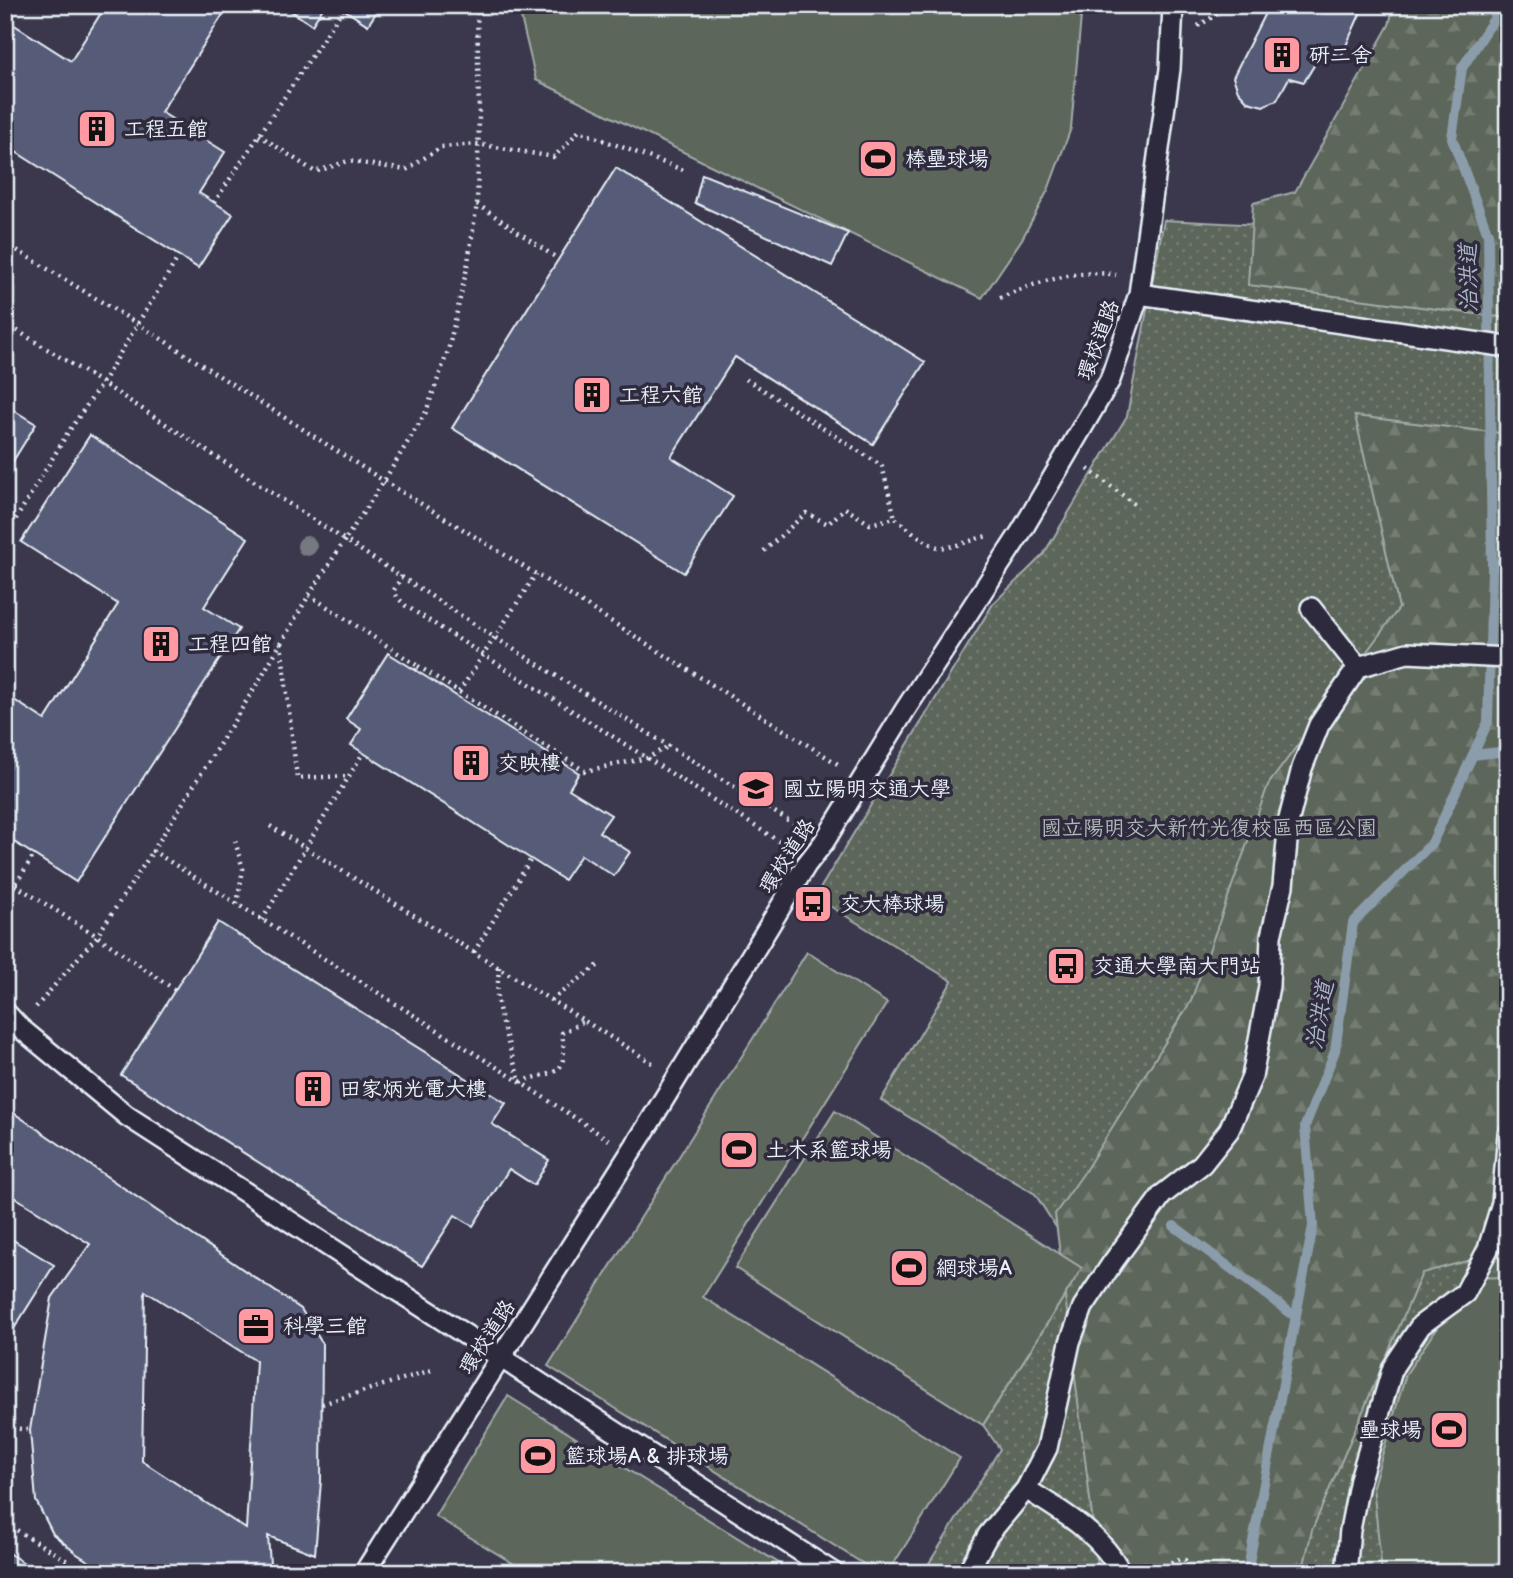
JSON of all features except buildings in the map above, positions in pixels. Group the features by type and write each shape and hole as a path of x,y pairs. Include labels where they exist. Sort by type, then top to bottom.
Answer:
{"lane":[{"name":"環校道路","path":"365,1573 810,861 1016,539 1110,380 1140,287 1170,69 1173,5"},
{"path":"1140,287 1508,347"},
{"path":"1311,608 1358,667"},
{"path":"967,1573 988,1535 1026,1489 1047,1448 1070,1342 1083,1307 1162,1195 1202,1164 1229,1130 1252,1077 1269,986 1271,936 1283,886 1289,819 1302,768 1319,726 1358,667 1406,653 1508,658"},
{"path":"5,1012 19,1027 127,1116 834,1573"},
{"path":"1346,1573 1350,1530 1360,1479 1394,1367 1421,1325 1465,1293 1488,1249 1502,1203 1508,1135"},
{"path":"1026,1489 1075,1520 1114,1558 1121,1573"}],"path":[{"path":"19,1027 97,936 153,851 309,595 426,412 448,351 467,268 477,204 477,5"},
{"path":"214,203 343,9"},
{"path":"259,135 315,172 348,161 406,170 441,147 478,144 554,158 579,131 682,170"},
{"path":"477,204 558,259"},
{"path":"5,243 862,779"},
{"path":"5,537 179,256"},
{"path":"1000,298 1014,291 1076,274 1101,272 1140,287"},
{"path":"5,323 494,637 824,842"},
{"path":"746,379 881,466 895,518 919,536 938,547 995,534 1016,539"},
{"path":"1068,453 1134,504"},
{"path":"764,551 806,513 828,524 845,508 870,524 895,518"},
{"path":"459,692 536,574"},
{"path":"402,576 394,590 406,606 810,861"},
{"path":"309,595 417,668 585,771 647,758 669,746"},
{"path":"281,642 297,778 350,776"},
{"path":"262,920 363,753"},
{"path":"270,825 676,1078"},
{"path":"235,841 243,869 237,904"},
{"path":"153,851 629,1153"},
{"path":"5,901 34,855"},
{"path":"474,952 531,859"},
{"path":"16,885 176,990"},
{"path":"551,1000 600,964"},
{"path":"499,967 497,998 520,1082"},
{"path":"520,1082 556,1072 564,1058 562,1033 585,1021"},
{"path":"322,1405 435,1368"},
{"path":"5,1427 30,1430"},
{"path":"5,1523 87,1573"},
{"path":"1162,1573 1169,1563 1178,1559 1185,1560 1188,1565 1187,1573"}],"shaded area":[{"name":"國立陽明交通大學","path":"5,5 1508,5 1508,1573 5,1573"}],"green space":[{"name":"棒壘球場","path":"518,5 1082,5 1071,128 1048,190 1022,239 982,298 536,80"},
{"path":"1394,5 1508,5 1508,318 1248,285 1253,203 1295,192 1389,25"},
{"name":"國立陽明交大新竹光復校區西區公園","path":"1164,220 1508,238 1508,1573 923,1573 1000,1449 983,1425 1082,1268 1035,1194 881,1100 952,981 815,897 993,604 1043,555 1127,416"},
{"path":"1355,416 1508,434 1508,1250 1422,1273 1312,1530 1302,1573 1099,1573 1055,1214 1191,1001 1268,785 1399,608"},
{"name":"土木系籃球場","path":"807,952 887,1003 703,1297 960,1458 888,1573 878,1573 548,1366"},
{"name":"網球場A","path":"835,1111 1082,1268 983,1425 735,1268"},
{"name":"壘球場","path":"1508,1277 1508,1573 1382,1573 1373,1486 1406,1374 1470,1278"},
{"name":"籃球場A & 排球場","path":"508,1396 795,1573 529,1573 435,1516"}],"waterway":[{"name":"治洪道","path":"1247,1573 1313,1226 1305,1126 1335,1051 1353,923 1432,843 1488,722 1492,569 1488,234 1452,138 1462,68 1503,5"},
{"name":"治洪道","path":"1492,569 1508,557"},
{"name":"治洪道","path":"1473,755 1508,751"},
{"name":"治洪道","path":"1174,1226 1296,1317"}],"place":[{"name":"研二舍","path":"1282,55"},
{"name":"工程五館","path":"97,129"},
{"name":"棒壘球場","path":"878,159"},
{"name":"工程六館","path":"592,395"},
{"name":"工程四館","path":"161,644"},
{"name":"交映樓","path":"471,763"},
{"name":"國立陽明交通大學","path":"756,789"},
{"name":"交大棒球場","path":"813,904"},
{"name":"交通大學南大門站","path":"1066,966"},
{"name":"田家炳光電大樓","path":"313,1089"},
{"name":"土木系籃球場","path":"739,1150"},
{"name":"網球場A","path":"909,1268"},
{"name":"科學三館","path":"256,1326"},
{"name":"壘球場","path":"1449,1430"},
{"name":"籃球場A & 排球場","path":"538,1456"}]}
